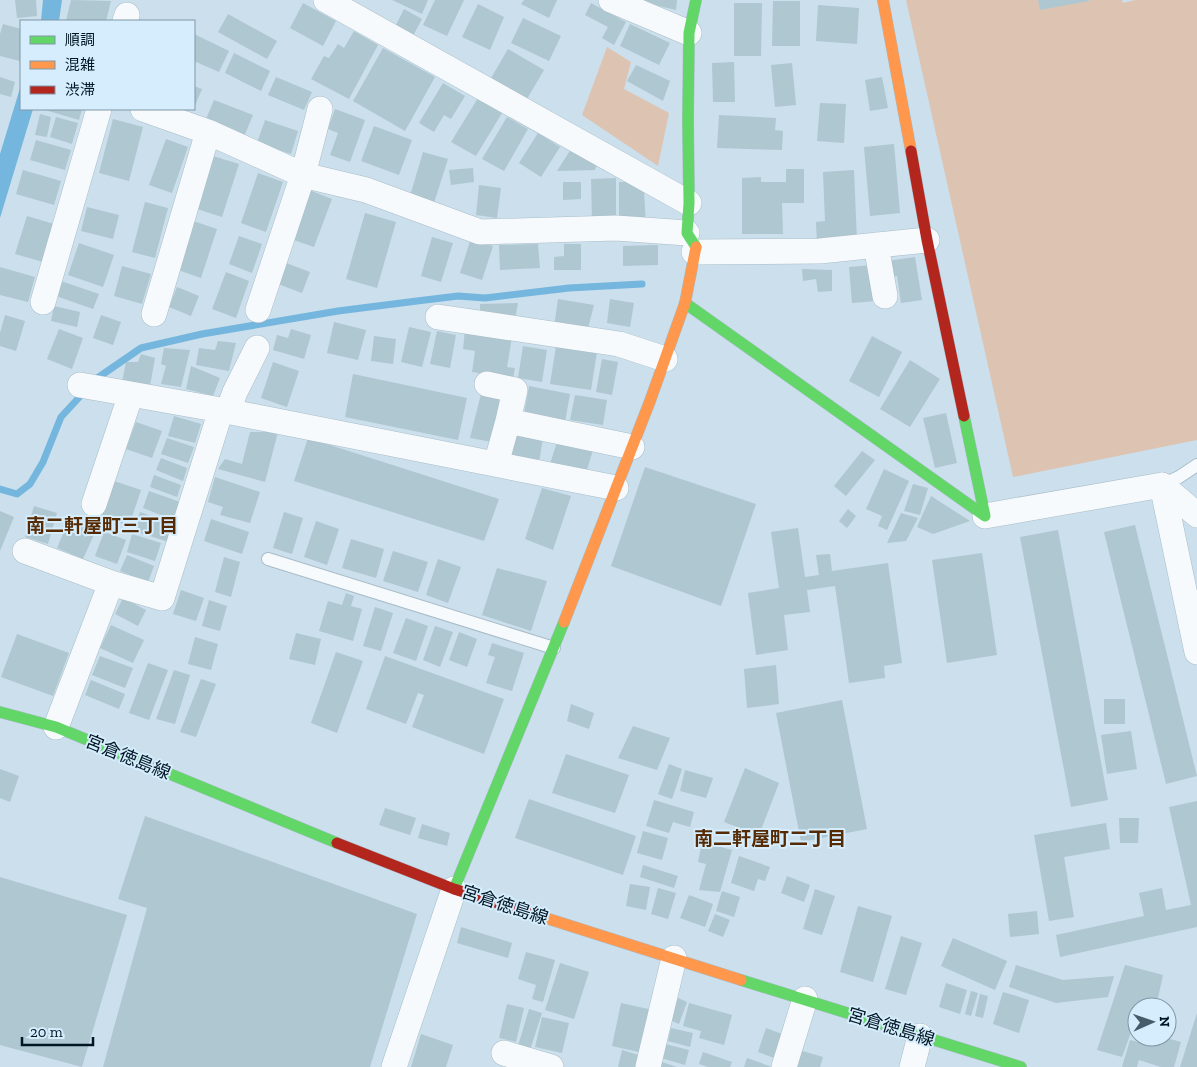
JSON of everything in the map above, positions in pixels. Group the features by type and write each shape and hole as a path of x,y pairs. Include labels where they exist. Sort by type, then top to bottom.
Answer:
{"street":[{"path":"326,0 690,203"},
{"path":"611,0 690,33"},
{"path":"394,1067 454,889 554,648 632,447 685,303 691,242 688,120 690,33 696,0"},
{"path":"883,0 927,240 985,516"},
{"path":"258,310 303,175 320,108"},
{"path":"43,302 99,110"},
{"path":"146,110 208,132 303,175 366,190 480,232 616,228 691,242 820,252 927,240"},
{"path":"154,314 208,132"},
{"path":"876,245 885,296"},
{"path":"685,303 985,516 1162,485"},
{"path":"438,317 619,344 665,359"},
{"path":"25,550 111,583 162,598 224,411 257,348"},
{"path":"487,384 515,390 496,464"},
{"path":"80,385 224,411 616,488"},
{"path":"94,504 131,394"},
{"path":"508,421 632,447"},
{"path":"1162,485 1197,515"},
{"path":"1162,485 1197,652"},
{"path":"56,727 111,583"},
{"name":"宮倉徳島線","path":"0,712 56,727 307,831 454,889 1022,1067"},
{"path":"648,1067 674,958"},
{"path":"784,1067 805,1000"},
{"path":"912,1067 920,1036"},
{"path":"504,1053 551,1067"}],"lane":[{"path":"1162,485 1197,464"},
{"path":"268,559 554,648"}],"shaded area":[{"path":"906,0 1122,0 1123,3 1135,0 1197,0 1197,440 1013,477"},
{"path":"607,47 631,62 624,89 669,113 658,166 582,115"}],"water":[{"path":"43,0 62,0 59,20 41,20"},
{"path":"20,88 20,110 33,110 0,218 0,154"}],"building":[{"path":"15,0 36,0 37,16 17,18"},
{"path":"71,0 111,1 106,20 66,20"},
{"path":"392,0 428,0 422,14"},
{"path":"435,0 464,0 447,36 423,25"},
{"path":"524,0 557,0 549,18 521,4"},
{"path":"637,0 677,0 676,10 642,2"},
{"path":"1038,0 1089,0 1089,1 1040,10"},
{"path":"773,1 800,1 800,46 772,46"},
{"path":"303,3 336,21 323,46 290,28"},
{"path":"591,3 626,22 614,45 602,38 608,27 585,15"},
{"path":"734,3 762,3 761,56 734,56"},
{"path":"478,4 504,17 490,50 462,37"},
{"path":"818,5 859,8 857,44 816,41"},
{"path":"404,9 422,19 413,36 395,27"},
{"path":"228,14 277,41 267,59 218,32"},
{"path":"523,18 561,36 549,61 511,43"},
{"path":"3,24 20,29 20,61 0,56 0,34"},
{"path":"630,24 670,43 659,65 620,46"},
{"path":"354,31 378,45 349,99 311,79 324,56 329,58 338,44 344,48"},
{"path":"195,34 229,51 219,72 195,61"},
{"path":"383,48 435,77 405,131 353,101"},
{"path":"508,49 544,70 527,99 491,78"},
{"path":"234,53 270,71 261,91 225,73"},
{"path":"734,62 735,102 713,102 712,63"},
{"path":"792,63 796,105 775,107 771,65"},
{"path":"636,65 670,81 663,101 627,81"},
{"path":"0,77 15,82 11,97 0,94"},
{"path":"276,77 312,92 304,110 268,95"},
{"path":"882,77 888,108 870,111 865,80"},
{"path":"443,83 465,96 451,119 444,115 434,132 419,123"},
{"path":"195,86 202,89 195,106"},
{"path":"478,98 502,113 476,156 451,142"},
{"path":"214,100 253,115 243,139 204,124"},
{"path":"820,103 846,104 844,143 817,141"},
{"path":"335,109 365,120 350,162 330,155 338,133 328,129"},
{"path":"45,110 82,110 79,120"},
{"path":"40,114 51,117 47,137 35,135"},
{"path":"719,115 776,118 775,130 783,131 782,150 717,148"},
{"path":"56,117 78,123 72,144 50,137"},
{"path":"507,117 528,129 504,171 482,159"},
{"path":"113,119 143,127 129,181 99,173"},
{"path":"265,120 298,131 291,154 257,143"},
{"path":"374,126 412,140 399,175 361,161"},
{"path":"538,133 560,147 541,177 519,163"},
{"path":"166,139 188,147 172,193 149,185"},
{"path":"36,140 71,150 65,170 30,160"},
{"path":"894,144 900,213 870,216 864,147"},
{"path":"571,149 597,164 595,170 557,171"},
{"path":"423,152 448,159 434,203 410,196"},
{"path":"213,156 239,164 222,217 197,209"},
{"path":"473,168 474,182 451,185 449,170"},
{"path":"786,169 804,169 804,203 782,203 783,234 742,234 742,178 761,177 761,182 786,182"},
{"path":"23,170 61,181 54,205 16,194"},
{"path":"854,170 857,241 817,243 816,222 825,221 823,172"},
{"path":"258,173 283,182 266,232 241,223"},
{"path":"616,178 616,224 592,224 591,179"},
{"path":"563,182 581,182 581,199 563,200"},
{"path":"619,182 628,182 644,192 646,224 619,224"},
{"path":"479,185 501,188 497,218 476,215"},
{"path":"309,190 332,199 314,247 291,239"},
{"path":"145,202 168,208 155,258 132,252"},
{"path":"87,207 119,215 113,239 81,231"},
{"path":"365,213 396,222 377,288 346,279"},
{"path":"27,216 54,224 43,262 15,254"},
{"path":"193,221 217,229 201,278 178,270"},
{"path":"239,236 262,244 252,273 229,264"},
{"path":"432,237 453,243 441,282 421,276"},
{"path":"471,238 493,246 482,280 460,273"},
{"path":"79,243 114,255 103,287 68,275"},
{"path":"538,244 540,268 500,270 499,245"},
{"path":"564,244 581,244 581,270 554,270 554,257 564,256"},
{"path":"658,245 658,265 623,266 623,246"},
{"path":"915,257 922,300 901,303 897,276 890,277 887,261"},
{"path":"286,263 310,272 302,293 278,284"},
{"path":"873,265 876,301 852,303 849,267"},
{"path":"122,266 151,274 142,304 114,296"},
{"path":"0,267 35,277 28,302 0,295"},
{"path":"802,269 832,270 832,291 818,292 816,279 803,281"},
{"path":"226,272 249,281 236,318 212,309"},
{"path":"58,280 99,294 93,309 53,295"},
{"path":"177,287 199,296 191,316 169,307"},
{"path":"558,299 594,305 588,328 554,327"},
{"path":"610,299 634,303 630,327 607,323"},
{"path":"518,303 515,320 480,317 480,304"},
{"path":"54,306 80,312 77,327 51,321"},
{"path":"5,315 25,321 16,351 0,346 0,333"},
{"path":"101,315 121,322 113,345 93,338"},
{"path":"334,322 366,330 358,360 327,353"},
{"path":"409,327 431,332 422,367 401,362"},
{"path":"59,329 83,338 72,369 47,359"},
{"path":"291,329 311,335 304,359 273,350 277,335 288,338"},
{"path":"465,330 512,337 507,367 515,368 513,379 472,372 475,351 463,349"},
{"path":"437,331 456,335 450,368 430,364"},
{"path":"374,336 396,339 393,364 371,361"},
{"path":"872,336 902,352 879,397 849,381"},
{"path":"218,341 236,343 229,371 196,365 199,348 215,350"},
{"path":"523,346 547,350 542,382 518,378"},
{"path":"556,346 597,352 591,390 550,384"},
{"path":"164,348 190,350 181,387 161,384 166,366 161,364"},
{"path":"141,354 155,358 150,386 122,382 126,362 138,362"},
{"path":"602,359 618,362 612,395 596,392"},
{"path":"910,360 940,379 910,427 880,409"},
{"path":"273,362 299,371 287,407 261,398"},
{"path":"191,366 220,378 213,396 186,389"},
{"path":"353,374 467,398 458,440 345,417"},
{"path":"529,386 570,394 565,422 524,414"},
{"path":"482,390 501,396 492,442 470,438"},
{"path":"575,395 607,400 603,425 570,420"},
{"path":"946,413 957,463 935,468 923,418"},
{"path":"174,416 201,424 195,443 168,436"},
{"path":"136,422 162,431 152,458 126,449"},
{"path":"514,431 543,438 539,462 508,456"},
{"path":"250,432 278,432 265,482 218,469 225,459 242,464"},
{"path":"167,438 194,447 188,463 161,454"},
{"path":"308,438 499,499 484,541 294,481"},
{"path":"557,442 593,450 586,473 550,464"},
{"path":"862,451 875,460 846,496 834,486"},
{"path":"161,458 187,468 183,481 156,470"},
{"path":"645,467 756,504 721,606 611,566"},
{"path":"884,469 909,481 887,530 878,526 882,516 866,509"},
{"path":"154,475 181,485 177,497 150,487"},
{"path":"215,477 260,492 250,523 220,515 223,507 208,502"},
{"path":"114,481 141,490 129,526 102,516"},
{"path":"913,484 928,488 920,515 904,511"},
{"path":"542,488 571,496 553,550 525,539"},
{"path":"149,491 183,503 176,521 143,508"},
{"path":"931,496 970,521 933,534 917,527"},
{"path":"34,506 57,513 48,544 25,537"},
{"path":"848,509 856,516 847,528 839,521"},
{"path":"0,511 14,517 0,551"},
{"path":"140,512 171,523 168,530 176,533 172,543 134,531"},
{"path":"284,512 303,518 292,554 273,548"},
{"path":"901,513 918,518 906,541 887,543"},
{"path":"70,517 97,528 83,559 57,548"},
{"path":"211,519 249,532 242,554 204,541"},
{"path":"316,521 339,529 327,565 304,557"},
{"path":"1135,525 1197,776 1166,784 1104,532"},
{"path":"798,528 805,577 819,575 816,555 830,554 832,571 888,563 902,663 884,666 885,678 849,683 835,586 807,590 810,612 784,615 788,650 756,655 748,593 779,588 771,532"},
{"path":"1058,530 1108,800 1071,807 1020,537"},
{"path":"104,532 126,540 117,564 95,556"},
{"path":"132,534 161,543 155,561 127,552"},
{"path":"351,539 384,549 376,578 342,568"},
{"path":"393,551 428,562 418,592 383,581"},
{"path":"982,553 997,655 947,663 932,560"},
{"path":"127,555 154,566 148,582 120,571"},
{"path":"224,557 240,562 231,597 215,592"},
{"path":"438,559 461,567 448,603 426,595"},
{"path":"497,568 547,581 531,631 482,615"},
{"path":"181,590 204,598 196,621 173,614"},
{"path":"346,593 354,596 351,606 362,609 353,641 319,631 328,601 342,605"},
{"path":"123,598 146,610 138,626 115,614"},
{"path":"209,600 227,606 220,631 202,626"},
{"path":"375,607 393,613 381,651 363,646"},
{"path":"406,618 428,626 416,661 393,653"},
{"path":"111,625 144,640 133,663 100,648"},
{"path":"435,626 453,632 440,667 423,660"},
{"path":"459,632 477,639 467,667 449,660"},
{"path":"296,633 321,639 315,665 289,659"},
{"path":"17,634 69,653 53,696 1,677"},
{"path":"195,637 218,644 211,670 188,664"},
{"path":"492,643 524,653 512,691 486,683 495,657 488,655"},
{"path":"336,652 363,661 337,733 311,723"},
{"path":"100,656 133,668 125,688 92,675"},
{"path":"385,656 504,699 484,754 412,727 424,695 418,693 406,724 366,709"},
{"path":"148,663 168,670 149,720 129,713"},
{"path":"776,665 779,704 747,708 744,669"},
{"path":"174,670 190,675 175,724 156,719"},
{"path":"201,679 216,684 196,737 180,732"},
{"path":"91,680 125,694 119,709 85,695"},
{"path":"1104,699 1125,699 1125,724 1104,724"},
{"path":"842,700 867,829 801,842 776,713"},
{"path":"571,704 594,713 589,729 567,721"},
{"path":"633,726 670,738 657,770 618,758"},
{"path":"1131,731 1137,769 1107,774 1101,735"},
{"path":"566,754 629,775 615,813 552,793"},
{"path":"669,764 682,769 672,799 658,794"},
{"path":"745,768 779,783 759,835 724,822"},
{"path":"0,769 19,776 10,802 0,798"},
{"path":"685,770 713,778 706,798 680,791"},
{"path":"529,799 636,836 623,875 515,838"},
{"path":"654,800 694,812 690,827 673,822 669,833 646,826"},
{"path":"1197,801 1197,927 1060,957 1056,935 1144,916 1139,893 1162,888 1166,910 1191,905 1169,807"},
{"path":"385,808 416,818 410,835 379,825"},
{"path":"145,816 417,914 370,1067 103,1067 147,908 118,899"},
{"path":"1119,818 1139,818 1138,843 1120,843"},
{"path":"1106,823 1110,849 1064,857 1074,917 1049,921 1034,835"},
{"path":"422,824 450,833 447,846 418,838"},
{"path":"643,831 668,838 662,860 637,853"},
{"path":"702,842 732,850 720,892 699,890 706,864 698,862"},
{"path":"739,856 770,867 765,881 758,879 754,891 731,883"},
{"path":"643,865 678,876 674,888 640,877"},
{"path":"787,876 810,885 804,902 781,893"},
{"path":"0,877 127,915 82,1067 0,1045"},
{"path":"630,884 650,887 646,910 626,906"},
{"path":"658,888 676,893 668,919 651,914"},
{"path":"815,889 835,896 822,935 803,929"},
{"path":"722,891 740,897 734,917 716,911"},
{"path":"689,895 713,904 705,927 680,918"},
{"path":"858,906 892,916 873,982 840,972"},
{"path":"1037,911 1039,934 1010,937 1008,914"},
{"path":"715,914 730,920 723,937 708,931"},
{"path":"461,927 512,943 508,958 457,943"},
{"path":"901,936 922,943 906,995 885,989"},
{"path":"953,938 1007,961 995,990 941,966"},
{"path":"526,952 555,960 543,1002 532,999 536,985 518,979"},
{"path":"560,963 589,972 574,1019 545,1010"},
{"path":"1016,965 1063,980 1114,976 1108,997 1056,1003 1009,987"},
{"path":"1125,965 1163,975 1158,997 1127,997 1127,1043 1122,1057 1097,1050"},
{"path":"946,983 967,990 960,1014 939,1007"},
{"path":"971,991 978,993 971,1016 965,1014"},
{"path":"1003,992 1029,1000 1019,1033 993,1024"},
{"path":"980,994 988,996 983,1018 975,1016"},
{"path":"678,998 687,1002 679,1024 670,1020"},
{"path":"621,1003 653,1010 643,1053 612,1046"},
{"path":"689,1003 732,1015 724,1045 699,1038 701,1031 683,1026"},
{"path":"507,1004 524,1008 516,1042 499,1038"},
{"path":"529,1009 542,1013 530,1050 518,1046"},
{"path":"1197,1013 1197,1067 1180,1067"},
{"path":"542,1017 569,1023 562,1053 535,1047"},
{"path":"671,1028 693,1033 690,1047 668,1041"},
{"path":"766,1028 782,1034 774,1058 758,1052"},
{"path":"421,1034 453,1045 446,1067 411,1067"},
{"path":"1177,1041 1181,1042 1174,1067 1161,1067 1139,1060 1137,1067 1122,1067 1128,1047 1177,1047"},
{"path":"665,1044 689,1050 685,1065 661,1058"},
{"path":"622,1050 642,1056 639,1067 618,1067"},
{"path":"799,1050 823,1057 820,1067 794,1067"},
{"path":"703,1052 732,1062 730,1067 708,1067 699,1064"},
{"path":"747,1058 772,1067 744,1067"},
{"path":"659,1061 677,1067 657,1067"}],"waterway":[{"path":"93,381 141,348 202,334 338,311 458,296 485,298 569,288 642,284"},
{"path":"0,489 17,494 30,484 43,462 61,417 85,391"}],"traffic: fast":[{"path":"696,0 689,33 689,203 687,233 696,247"},
{"path":"685,303 985,516 964,416"},
{"path":"454,889 564,622"},
{"path":"0,712 56,727 337,843"},
{"path":"741,980 1021,1067"}],"traffic: slow":[{"path":"883,0 911,151"},
{"path":"564,622 650,401 685,303 696,247"},
{"path":"530,913 741,980"}],"traffic: jam":[{"path":"911,151 927,240 964,416"},
{"path":"337,843 454,889 530,913"}],"district":[{"name":"南二軒屋町三丁目","path":"102,525"},
{"name":"南二軒屋町二丁目","path":"770,838"}]}
